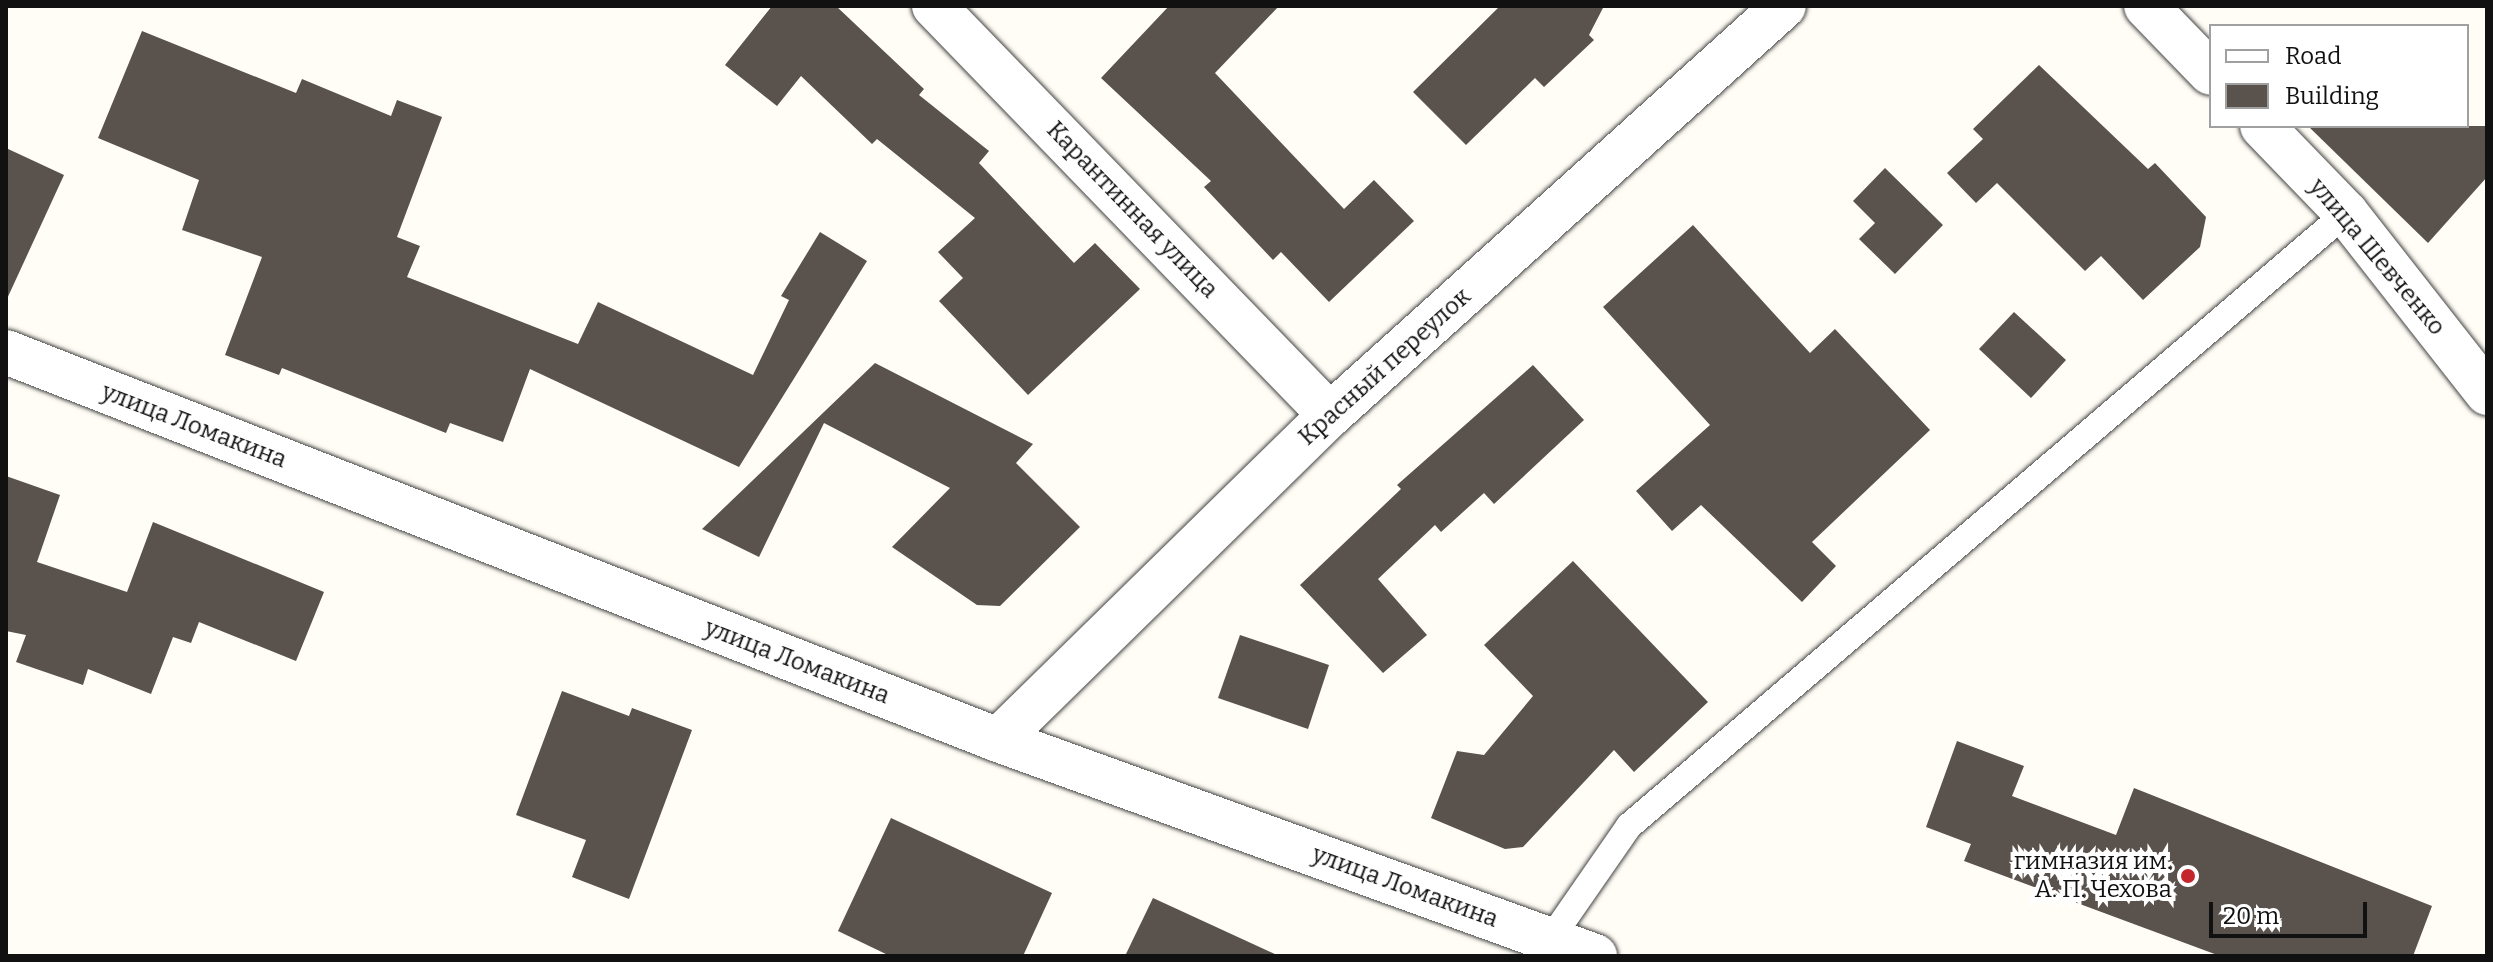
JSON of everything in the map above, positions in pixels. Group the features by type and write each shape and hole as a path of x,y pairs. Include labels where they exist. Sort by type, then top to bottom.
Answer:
{"street":[{"name":"Карантинная улица","path":"934,6 1330,415"},
{"name":"Красный переулок","path":"998,740 1330,415 1784,6"},
{"path":"2146,6 2209,71"},
{"name":"улица Шевченко","path":"2264,128 2346,213 2487,393"},
{"name":"улица Ломакина","path":"6,352 998,740 1595,956"}],"lane":[{"path":"1550,940 1629,826 2346,213"}],"building":[{"path":"772,6 836,6 924,89 919,95 989,151 979,163 1074,263 1095,243 1140,289 1028,395 939,301 963,278 938,252 975,218 877,139 872,144 801,76 777,106 725,65"},
{"path":"1169,6 1279,6 1215,73 1344,209 1374,180 1414,221 1329,302 1281,252 1273,260 1204,187 1211,181 1101,78"},
{"path":"1500,6 1604,6 1589,35 1594,40 1544,87 1535,78 1466,145 1413,92"},
{"path":"142,31 296,93 302,79 391,116 397,100 442,117 397,237 420,246 407,277 578,344 598,302 753,375 789,300 781,296 820,232 867,261 739,467 530,369 503,442 450,423 446,433 282,368 279,375 225,355 262,257 182,230 199,180 98,138"},
{"path":"2039,65 2148,169 2155,163 2206,217 2200,247 2143,300 2101,256 2085,271 1997,183 1976,203 1947,173 1983,139 1973,129"},
{"path":"2487,126 2487,177 2428,243 2310,128"},
{"path":"6,148 64,175 6,301"},
{"path":"1885,168 1943,225 1895,274 1859,239 1875,223 1853,201"},
{"path":"1693,225 1810,353 1835,329 1930,430 1812,542 1836,566 1802,602 1701,505 1672,531 1636,491 1710,425 1603,307"},
{"path":"2014,312 2066,360 2031,398 1979,349"},
{"path":"875,363 1033,444 1016,463 1080,527 1000,606 977,605 892,547 950,488 824,423 759,557 702,529"},
{"path":"1533,365 1584,420 1494,504 1484,493 1441,532 1435,525 1378,579 1427,635 1383,673 1300,585 1401,489 1397,485"},
{"path":"6,476 60,495 37,562 127,592 153,522 324,592 296,661 199,622 191,643 173,637 151,694 88,669 83,685 16,662 26,635 6,631"},
{"path":"1573,561 1708,702 1634,772 1614,750 1523,847 1505,849 1431,818 1457,751 1484,755 1533,696 1484,645"},
{"path":"1240,635 1329,665 1308,729 1218,698"},
{"path":"562,691 629,716 632,708 692,730 629,899 572,877 586,840 516,815"},
{"path":"1957,741 2024,766 2012,796 2116,835 2134,788 2432,906 2413,956 2220,956 1964,861 1971,844 1926,827"},
{"path":"891,818 1052,893 1023,956 890,956 838,931"},
{"path":"1153,898 1279,956 1125,956"}],"place":[{"name":"гимназия им. А. П. Чехова","path":"2188,876"}]}
